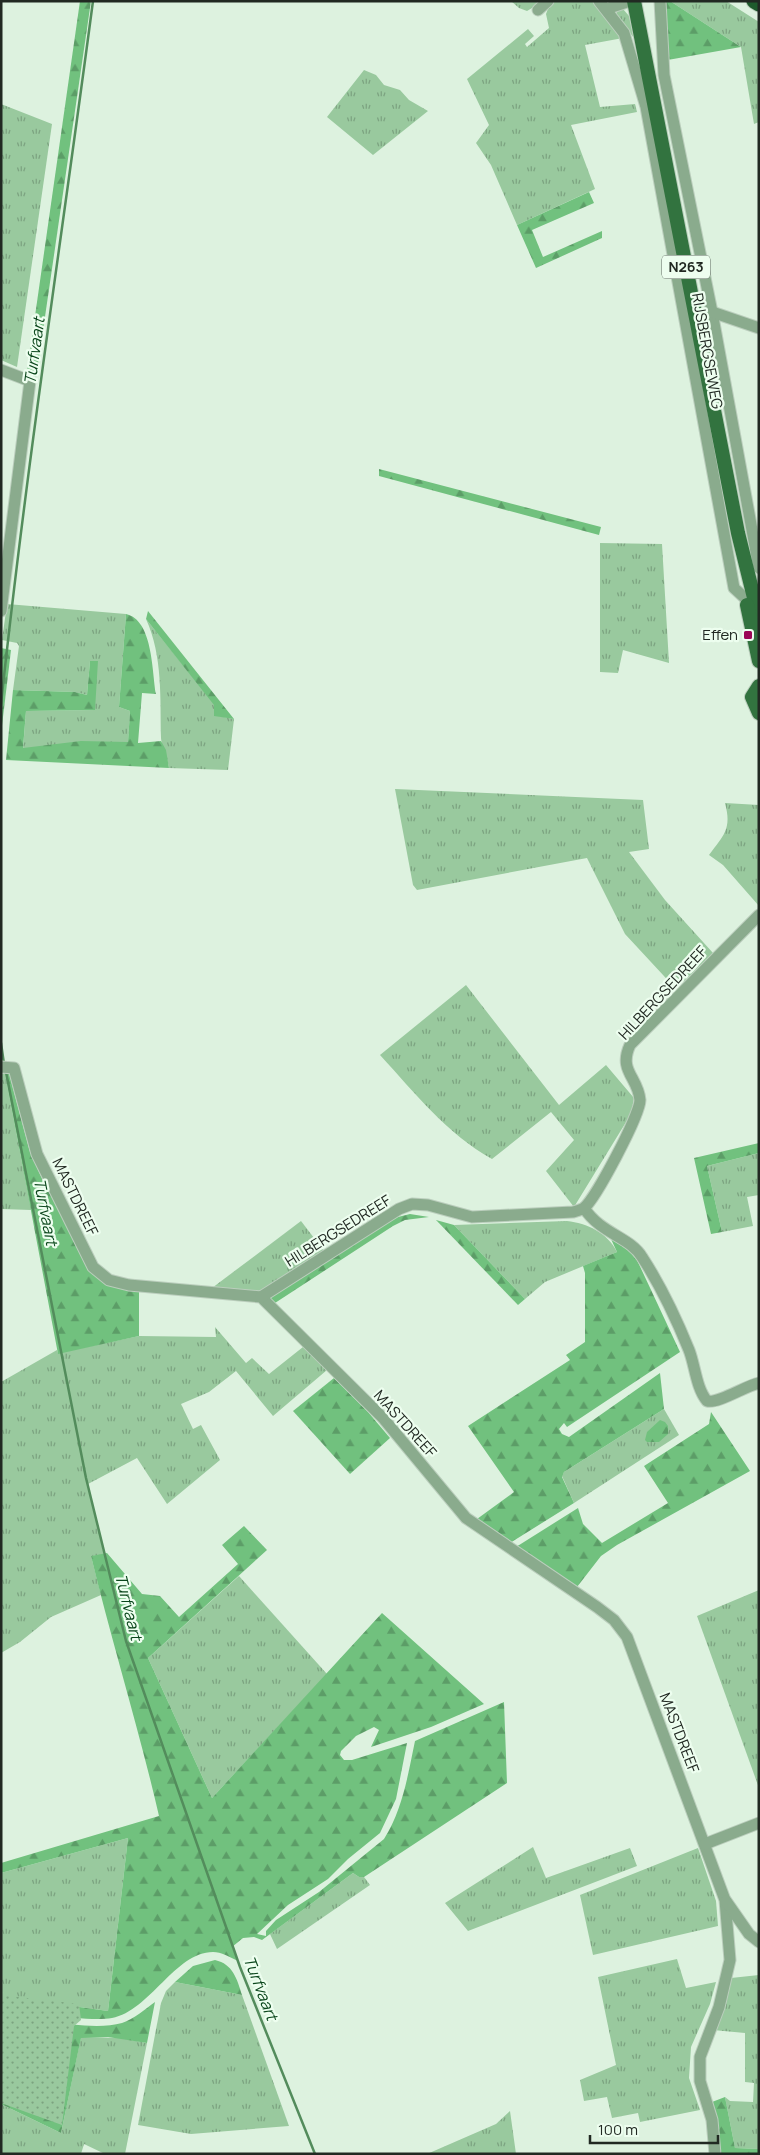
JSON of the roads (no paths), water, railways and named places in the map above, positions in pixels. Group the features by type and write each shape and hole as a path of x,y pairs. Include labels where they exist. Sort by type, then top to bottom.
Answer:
{"highway":[{"path":"754,1 759,4"}],"main road":[{"name":"RIJSBERGSEWEG","path":"634,1 738,532 759,618"},
{"name":"RIJSBERGSEWEG","path":"753,595 759,661"},
{"path":"759,686 752,697 754,707 759,713"}],"street":[{"path":"538,10 548,1"},
{"path":"602,5 630,1"},
{"name":"RIJSBERGSEWEG","path":"660,1 664,75 712,312 759,568"},
{"name":"RIJSBERGSEWEG","path":"602,5 624,33 646,107 734,588 753,595"},
{"path":"712,312 759,328"},
{"path":"1,370 30,381 1,611"},
{"name":"HILBERGSEDREEF","path":"261,1297 399,1209 412,1204 428,1205 472,1217 573,1212 584,1208 619,1152 638,1112 638,1091 626,1063 630,1046 759,915"},
{"name":"MASTDREEF","path":"4,1067 14,1068 23,1110 37,1154 94,1266 109,1280 129,1285 261,1297 382,1418 466,1518 614,1620 627,1637 725,1900 730,1960 720,2007 700,2057 700,2081 712,2120 715,2154"},
{"path":"584,1208 597,1225 633,1246 641,1254 658,1284 685,1341 707,1400 717,1401 736,1390 759,1383"},
{"path":"705,1844 759,1822"},
{"name":"MASTDREEF","path":"725,1900 749,1934 759,1942"}],"waterway":[{"name":"Turfvaart","path":"1,704 33,440 93,1"},
{"name":"Turfvaart","path":"1,1043 4,1064"},
{"name":"Turfvaart","path":"6,1072 86,1478 126,1641 240,1967 315,2154"}],"place":[{"name":"Effen","path":"748,635"}]}
